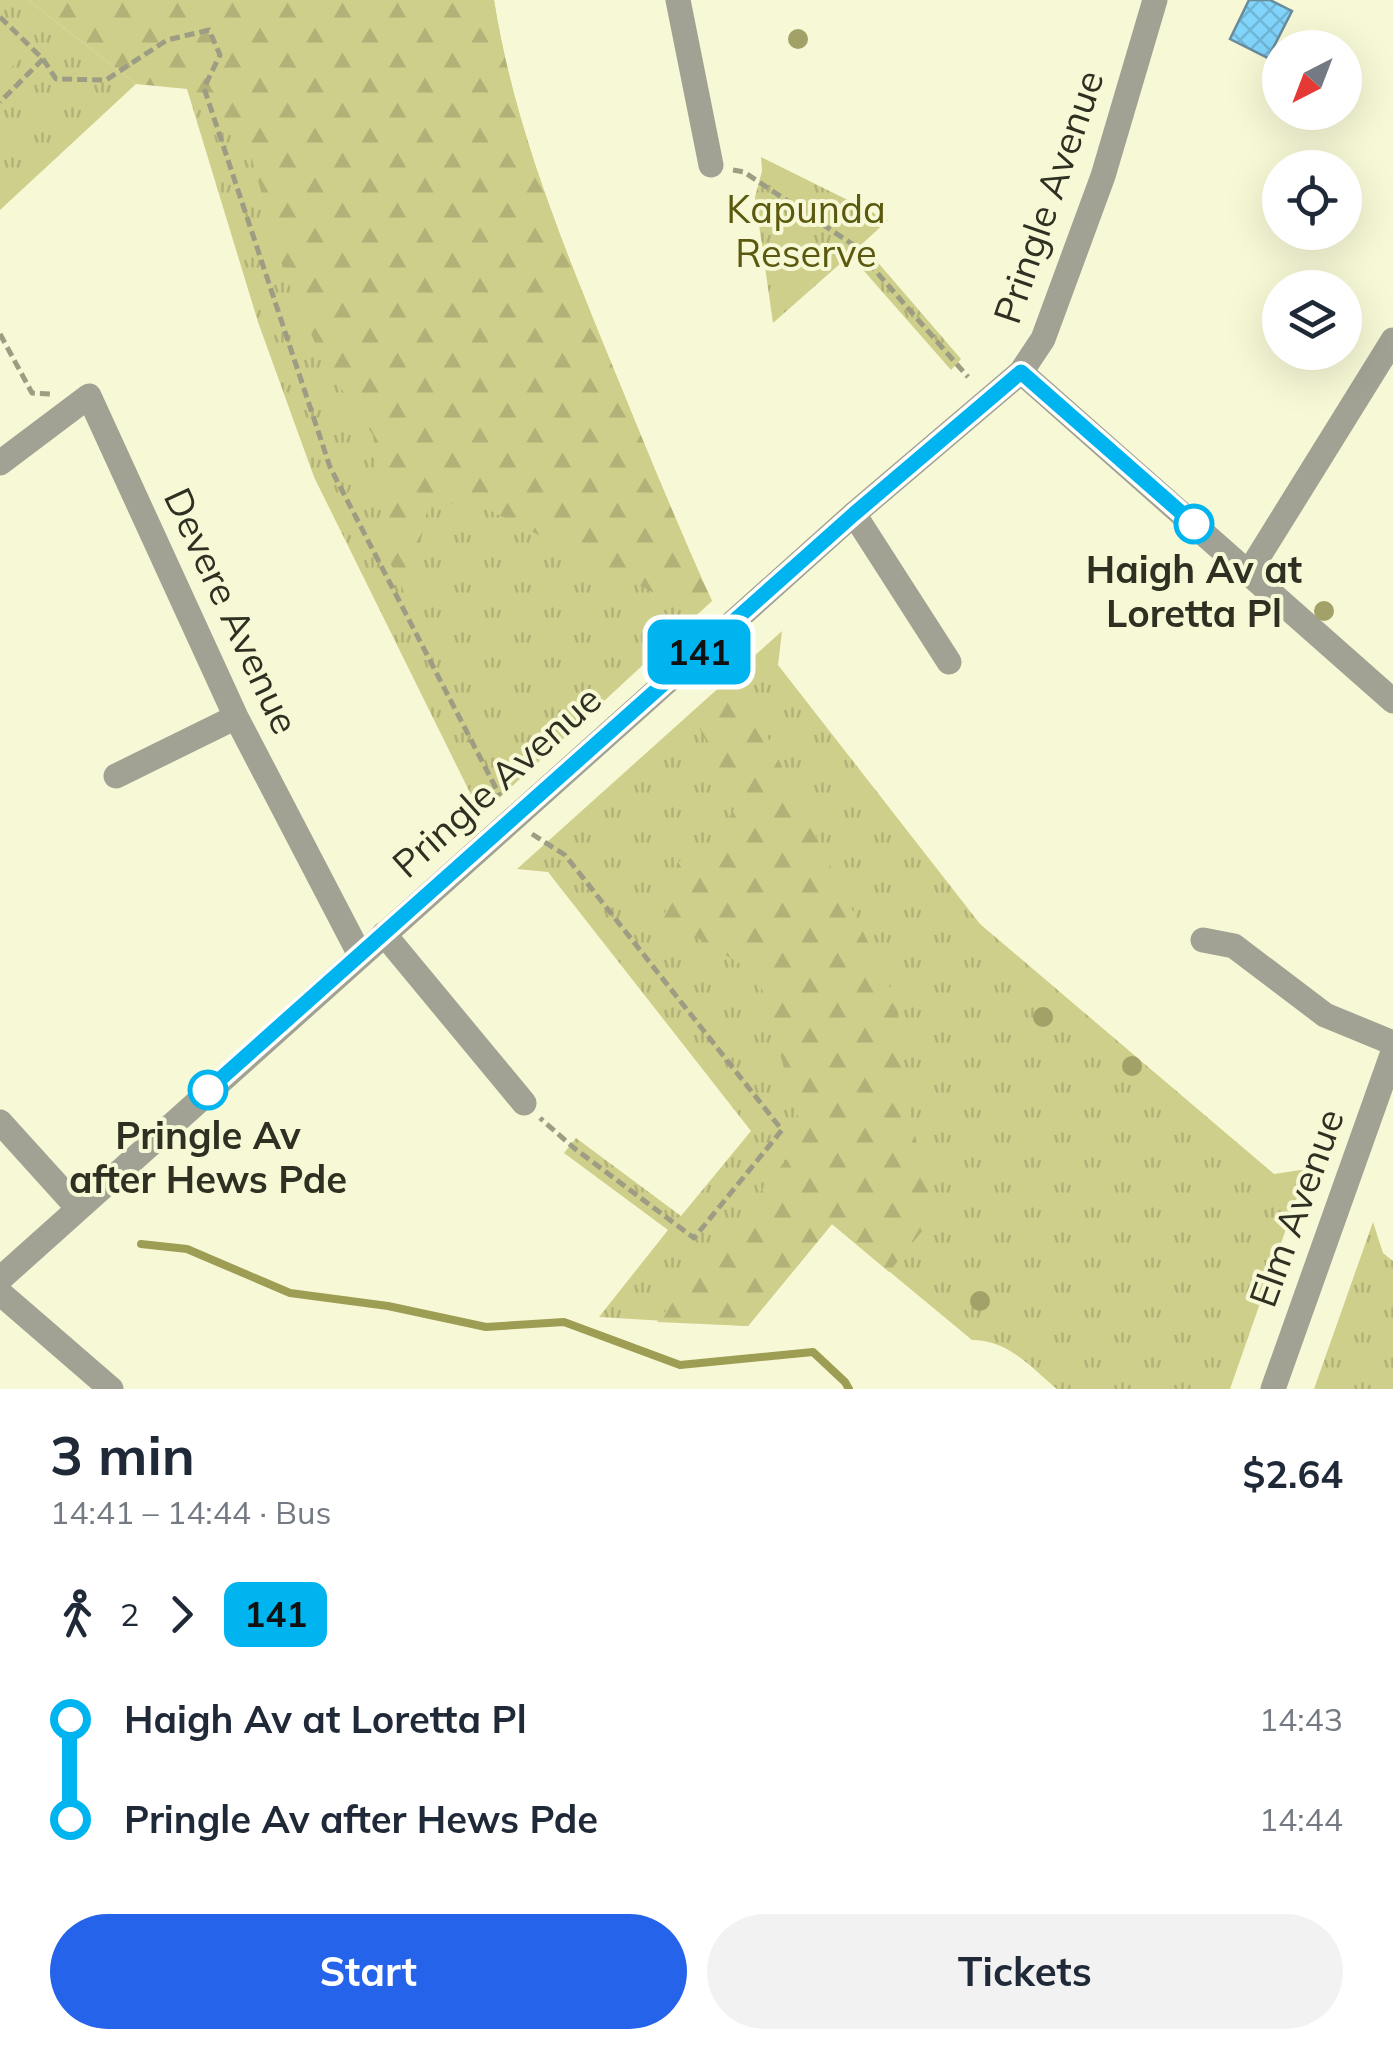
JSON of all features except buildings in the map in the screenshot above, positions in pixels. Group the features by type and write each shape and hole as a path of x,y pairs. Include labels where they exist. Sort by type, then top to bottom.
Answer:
{"street":[{"path":"678,0 710,165"},
{"name":"Pringle Avenue","path":"0,1279 854,514 1021,372 1043,339 1103,176 1154,0"},
{"path":"1248,572 1393,340"},
{"path":"1021,372 1393,701"},
{"path":"0,462 90,396"},
{"name":"Devere Avenue","path":"90,396 236,717 360,954"},
{"path":"854,514 949,662"},
{"path":"116,776 236,717"},
{"path":"384,934 524,1103"},
{"path":"1203,940 1234,946 1325,1015 1392,1059"},
{"name":"Elm Avenue","path":"1272,1389 1392,1059"},
{"path":"0,1122 78,1207"},
{"path":"0,1293 111,1389"}],"path":[{"path":"0,17 43,60 56,79 106,80 167,40 209,30 220,55 204,88 330,467 512,819 565,855 782,1130 694,1238 574,1148 524,1103"},
{"path":"0,102 43,60"},
{"path":"710,165 744,172 852,244 968,377"},
{"path":"0,334 32,393 90,396"}],"green space":[{"path":"0,0 28,0 136,84 0,210"},
{"path":"28,0 494,0 513,90 555,220 644,444 712,601 666,599 481,506 429,502 408,600 387,556 373,435 325,365 285,275 251,156 187,89 136,84"},
{"path":"494,0 513,90 555,220 644,444 712,601 481,815 314,477 258,322 187,89"},
{"path":"0,34 23,56 0,79"},
{"name":"Kapunda Reserve","path":"761,157 888,220 862,244 961,359 951,370 850,255 773,323 755,197 762,171"},
{"path":"782,631 778,665 980,924 1274,1174 1307,1169 1230,1389 1057,1389 1008,1350 972,1340 832,1224 748,1326 599,1317 668,1230 564,1153 576,1138 681,1216 751,1131 548,872 517,869"},
{"path":"737,675 897,1001 908,1107 935,1215 889,1272 832,1224 748,1326 657,1322 804,1137 757,974 664,918 678,862 715,844 736,805 693,714"},
{"path":"1373,1222 1383,1253 1393,1261 1393,1389 1314,1389"}],"waterway":[{"path":"141,1244 187,1249 290,1293 388,1306 486,1327 564,1322 680,1365 813,1352 849,1389"}],"bus line":[{"name":"141","path":"208,1090 854,514 1021,372 1194,524"}],"place":[{"name":"Haigh Av at Loretta Pl","path":"1194,524"},
{"name":"Pringle Av after Hews Pde","path":"208,1090"}]}
